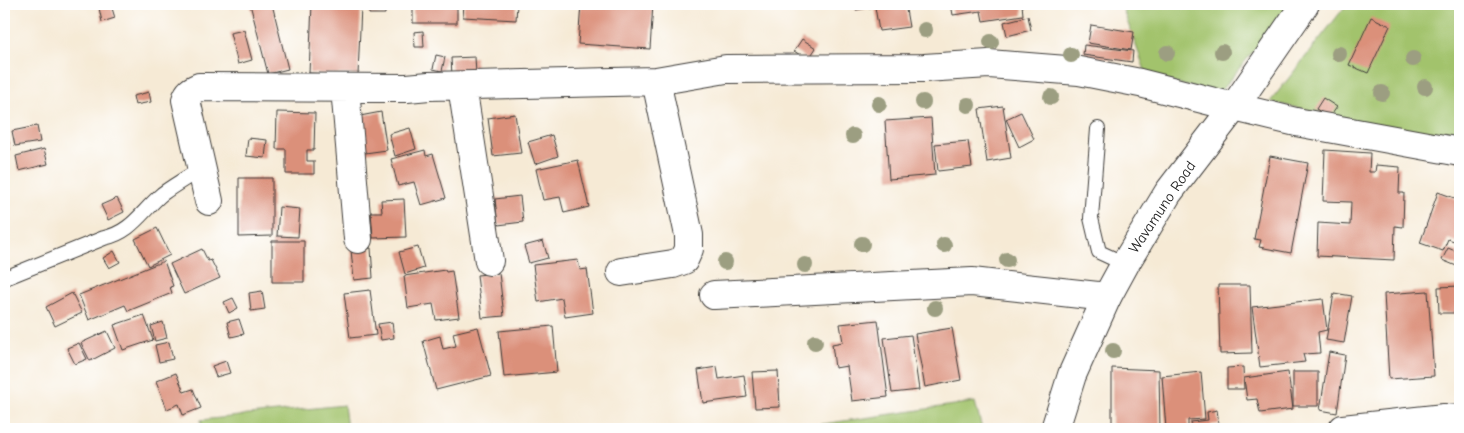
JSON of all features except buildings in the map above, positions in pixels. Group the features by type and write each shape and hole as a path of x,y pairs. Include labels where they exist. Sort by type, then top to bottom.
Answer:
{"street":[{"name":"Wavamuno Road","path":"1055,429 1072,375 1107,297 1125,264 1168,193 1234,107 1305,4"},
{"path":"209,201 186,100 192,90 199,87 407,88 656,81 726,69 924,68 989,64 1079,72 1140,83 1296,122 1460,152"},
{"path":"621,272 672,264 684,260 688,249 689,235 656,81"},
{"path":"462,86 489,261"},
{"path":"345,88 358,239"},
{"path":"714,295 972,282 1107,297"},
{"path":"1343,429 1444,418 1460,419"}],"lane":[{"path":"1098,129 1091,218 1094,237 1099,252 1125,264"},
{"path":"5,278 104,238 117,235 127,229 163,193 201,169"}],"green space":[{"path":"1121,4 1293,4 1218,94 1147,76"},
{"path":"1347,4 1460,4 1460,143 1270,102"},
{"path":"975,402 982,429 788,429"},
{"path":"344,405 347,429 202,429 201,420"}]}
